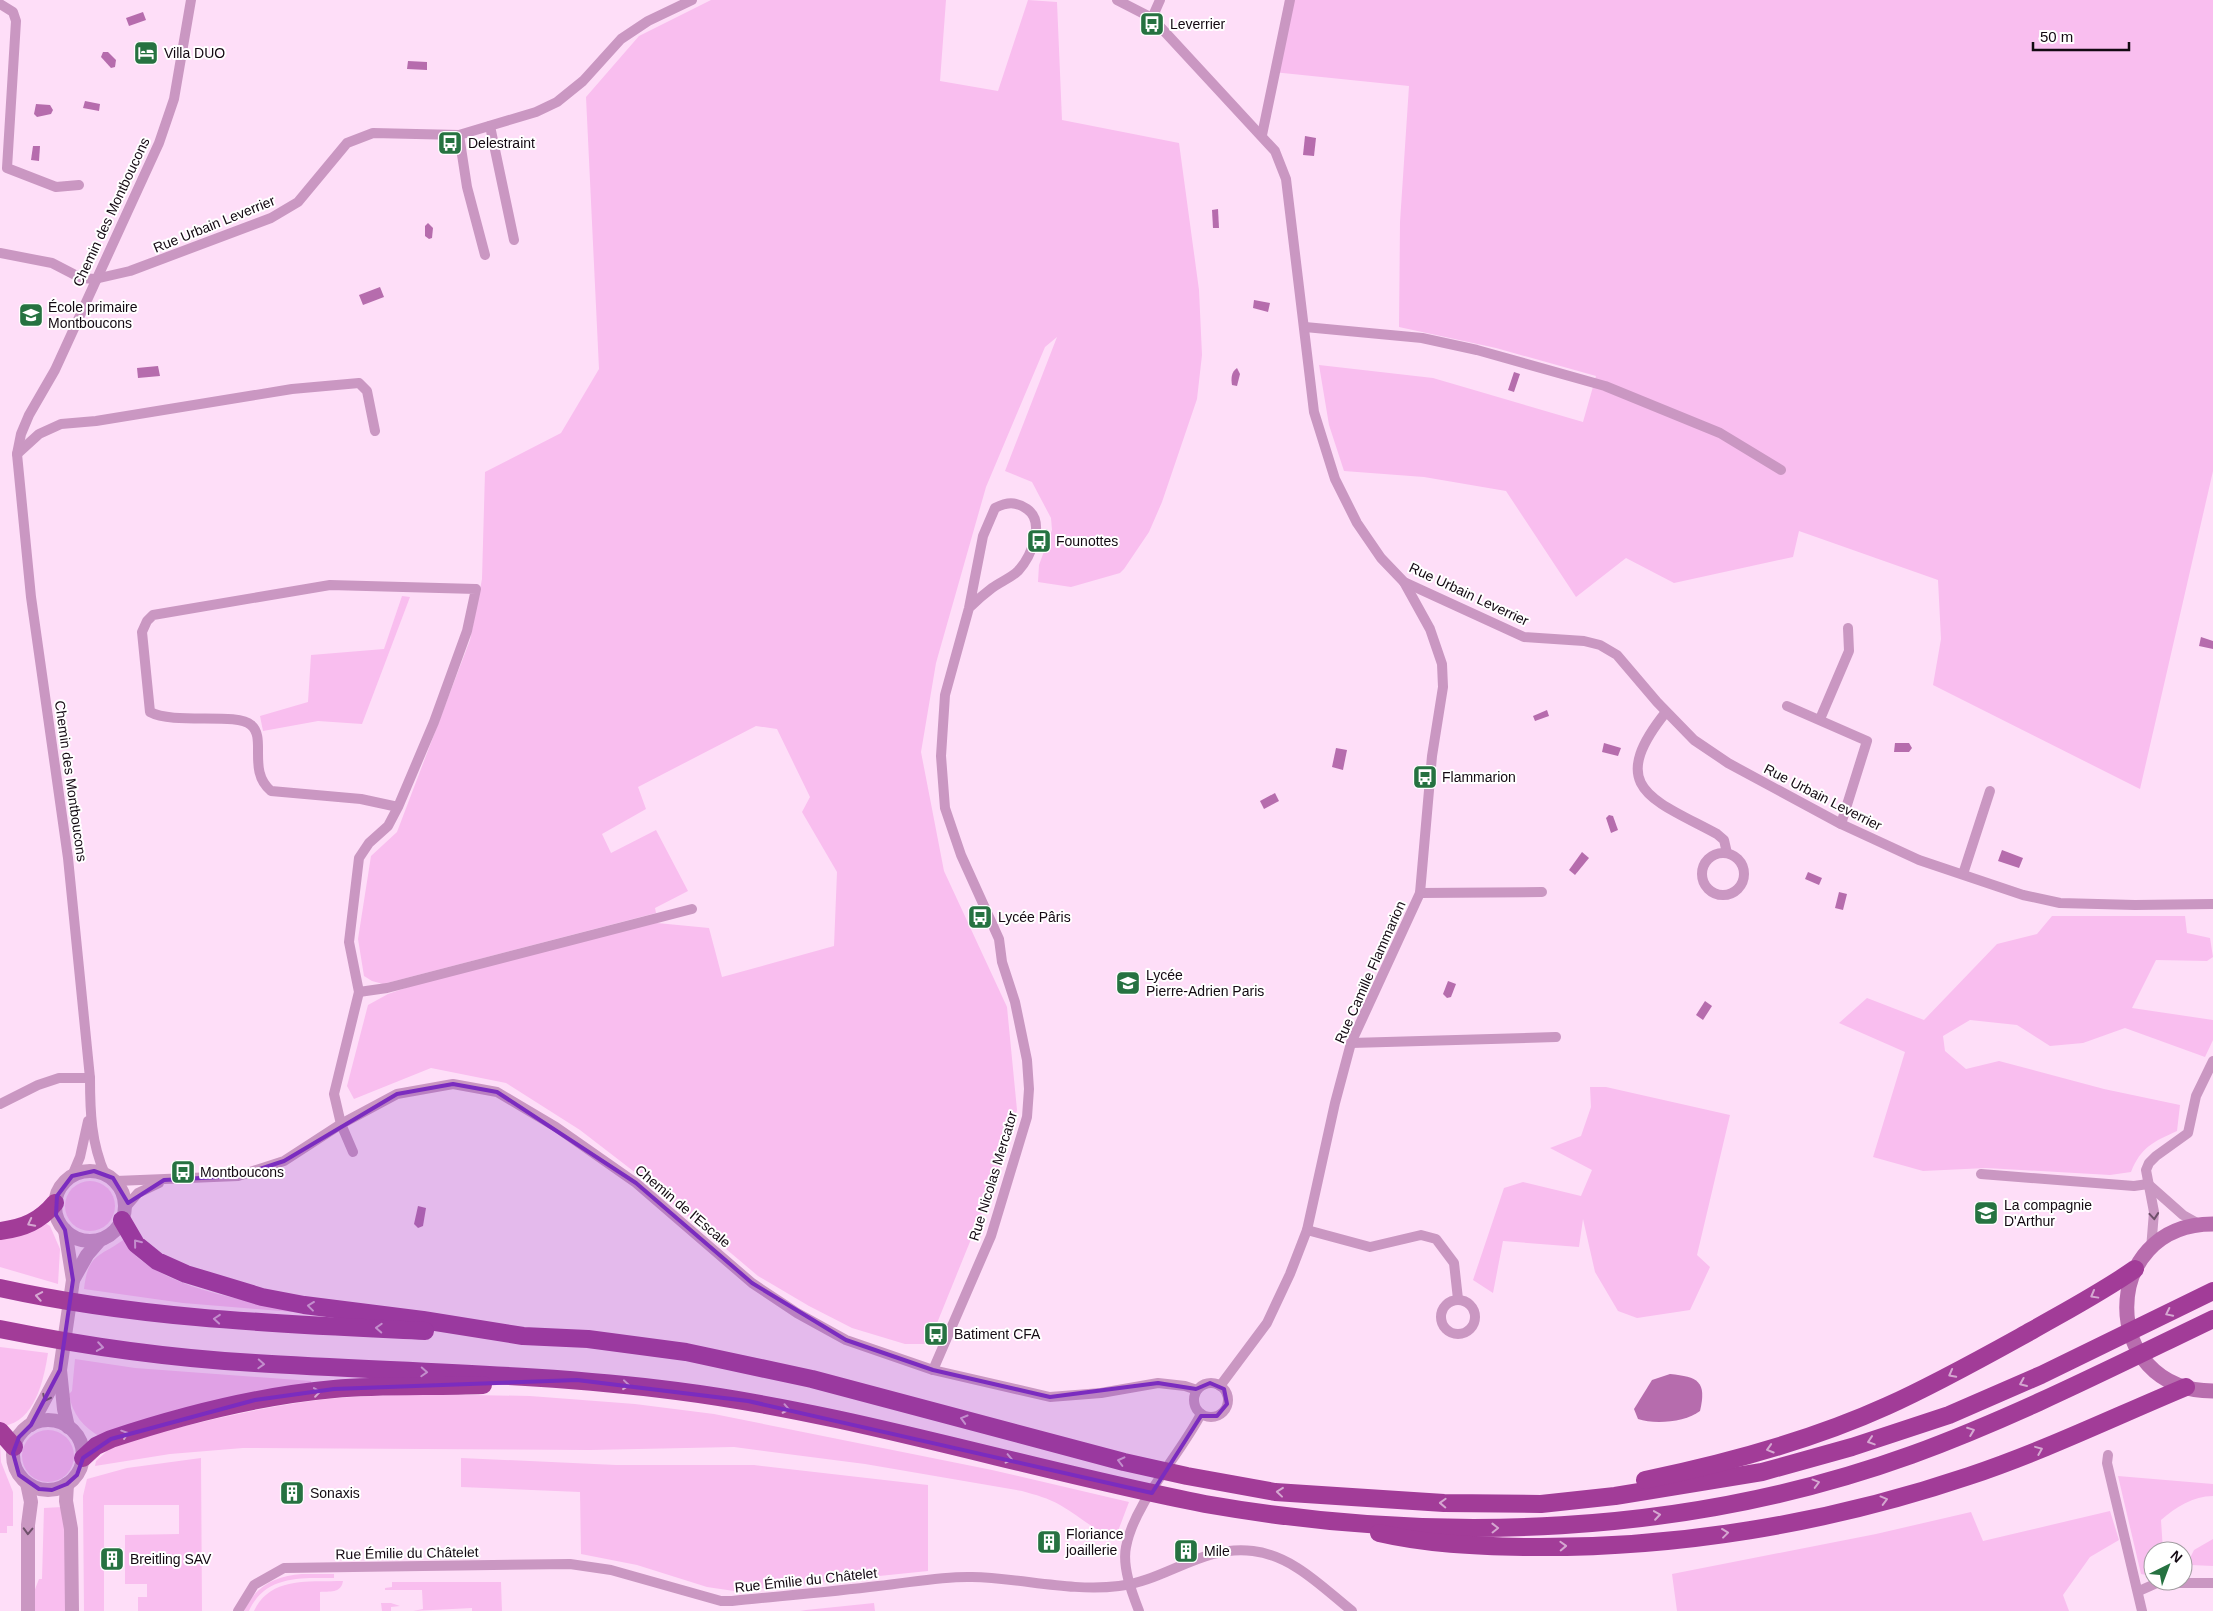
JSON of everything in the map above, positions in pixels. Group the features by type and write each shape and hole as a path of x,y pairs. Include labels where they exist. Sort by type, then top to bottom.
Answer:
{"highway":[{"path":"0,1231 31,1224 45,1215 55,1203"},
{"path":"124,1214 136,1244 145,1253 169,1267 216,1285 262,1297 304,1305 423,1320 516,1335"},
{"path":"1491,1505 1642,1481 1696,1470 1839,1426 1887,1406 1941,1380 2106,1288 2135,1269"},
{"path":"0,1288 36,1296 175,1316 260,1323 516,1335 643,1345 756,1365 1124,1462 1276,1492 1361,1499 1491,1505 1550,1503 1691,1484 1762,1472 1852,1447 1949,1415 2023,1383 2213,1291"},
{"path":"0,1329 136,1353 254,1363 577,1380 748,1401 911,1436 1171,1497 1267,1515 1324,1521 1444,1528 1574,1524 1675,1513 1782,1492 1909,1455 1990,1424 2213,1319"},
{"path":"83,1458 96,1446 126,1434 205,1410 255,1400 334,1389 577,1380"},
{"path":"1324,1521 1410,1541 1490,1546 1597,1545 1739,1531 1822,1517 1968,1476 2023,1457 2186,1387"},
{"path":"0,1431 14,1447"}],"main road":[{"path":"2206,1224 2169,1234 2151,1249 2135,1269 2127,1292 2125,1306 2129,1330 2137,1349 2159,1374 2186,1387 2213,1391"}],"street":[{"name":"Chemin des Montboucons","path":"110,1178 94,1142 90,1113 90,1078 68,858 31,597 17,454 21,434 29,415 54,370 159,143 174,99 191,0"},
{"name":"Rue Urbain Leverrier","path":"95,279 130,271 271,218 298,202 347,143 374,133 459,135 536,112 556,102 583,81 622,39 648,21 692,0"},
{"name":"Rue Urbain Leverrier","path":"1117,0 1152,18 1275,151 1286,179 1314,412 1334,479 1357,523 1381,558 1404,582 1524,637 1584,641 1600,645 1617,654 1666,712 1694,740 1728,763 1841,824 1919,860 2023,895 2060,903 2135,906 2213,904"},
{"path":"1152,18 1160,0"},
{"path":"1262,135 1290,0"},
{"path":"0,4 13,12 16,22 4,171 56,187 78,185"},
{"path":"490,126 514,240"},
{"path":"459,135 467,187 485,256"},
{"path":"0,253 46,261 81,278 95,279"},
{"path":"1305,327 1422,338 1477,350 1605,386 1720,433 1781,470"},
{"path":"17,454 39,434 61,424 96,421 292,389 359,383 367,391 375,431"},
{"name":"Rue Nicolas Mercator","path":"932,1370 991,1236 1027,1117 1029,1088 1027,1060 1019,1022 1002,962 999,939 962,855 945,808 941,756 945,695 968,608 983,536 991,512 1004,503 1018,504 1028,510 1035,519 1036,527 1035,537 1025,561 1018,572 968,608"},
{"name":"Rue Camille Flammarion","path":"1220,1386 1267,1323 1307,1230 1335,1103 1352,1043 1420,893 1432,756 1442,687 1442,664 1430,629 1404,582"},
{"path":"353,1152 341,1124 334,1094 360,992 349,942 360,858 369,843 388,826 398,807 434,722 467,631 476,589 330,585 153,615 148,621 142,632 150,712 161,718 229,720 249,723 254,726 259,749 258,772 264,786 271,791 361,798 398,807"},
{"path":"1820,719 1849,650 1848,628"},
{"path":"1787,706 1867,741 1841,824"},
{"path":"1666,712 1648,734 1637,760 1638,773 1643,788 1656,801 1717,834 1724,840 1727,853 1740,860 1745,873 1740,886 1735,891 1721,895 1708,889 1704,883 1702,870 1709,858 1714,854 1727,853"},
{"path":"1963,874 1990,791"},
{"path":"1420,893 1542,892"},
{"path":"360,992 387,988 692,909"},
{"path":"1352,1043 1556,1037"},
{"path":"2151,1249 2155,1224 2146,1170 2149,1163 2188,1134 2196,1096 2213,1060"},
{"path":"0,1104 38,1085 59,1078 90,1078"},
{"name":"Chemin de l'Escale","path":"110,1178 164,1180 238,1176 269,1167 303,1151 341,1124 397,1094 430,1086 453,1084 497,1092 556,1127 636,1183 752,1283 846,1340 932,1370 1050,1397 1101,1393 1158,1383 1185,1386 1197,1390"},
{"name":"Chemin des Montboucons","path":"72,1176 80,1157 90,1113"},
{"path":"68,1427 60,1370 73,1280 65,1230 56,1215 55,1203 59,1190 72,1176 88,1171 110,1178 123,1193 124,1214 113,1232 100,1240 87,1255 73,1280"},
{"path":"1981,1174 2134,1186 2148,1184 2183,1214 2206,1224"},
{"name":"Chemin de l'Escale","path":"124,1214 138,1193 164,1180"},
{"path":"65,1230 81,1240 100,1240"},
{"path":"1307,1230 1370,1247 1421,1235 1436,1239 1454,1263 1458,1299"},
{"path":"28,1611 28,1526 31,1502 27,1483 15,1464 14,1447 18,1437 31,1425 60,1370"},
{"path":"1205,1384 1220,1386 1228,1399 1225,1409 1217,1416 1202,1414 1194,1406 1197,1390 1205,1384"},
{"path":"1139,1611 1130,1584 1125,1549 1134,1522 1202,1414"},
{"path":"27,1483 47,1490 68,1484 77,1475 83,1458 80,1440 68,1427 58,1422 47,1420 31,1425"},
{"path":"2108,1455 2107,1463 2139,1590 2142,1611"},
{"path":"68,1484 66,1501 71,1529 72,1611"},
{"name":"Rue Émilie du Châtelet","path":"238,1611 247,1593 258,1582 284,1568 570,1564 610,1570 720,1601 732,1602 960,1577 1088,1587 1130,1584 1178,1565 1221,1552 1252,1551 1281,1558 1302,1571 1352,1611"},
{"path":"2139,1590 2157,1582 2213,1583"}],"highlighted area":[{"path":"453,1084 497,1092 636,1183 752,1283 846,1340 933,1370 1050,1397 1158,1383 1196,1389 1210,1383 1224,1389 1227,1404 1217,1416 1201,1416 1152,1493 748,1401 577,1380 334,1389 255,1400 111,1439 83,1458 77,1475 67,1484 52,1490 39,1489 19,1475 13,1453 19,1437 31,1425 60,1370 73,1280 65,1230 56,1215 57,1196 72,1176 94,1171 113,1178 128,1203 164,1180 238,1176 284,1161 397,1094"}],"shaded area":[{"path":"711,0 946,0 940,81 998,91 1028,0 1057,2 1062,120 1179,143 1199,290 1202,355 1197,399 1162,502 1149,532 1120,573 1071,587 1038,582 1039,565 1052,530 1051,518 1032,482 1005,471 1057,337 1045,347 986,487 936,663 921,752 944,871 1007,1007 1017,1110 999,1170 931,1338 924,1344 905,1344 852,1328 809,1306 758,1276 641,1177 580,1130 506,1083 431,1068 354,1099 347,1086 368,1005 388,994 423,982 657,919 657,923 709,928 722,977 834,946 837,872 802,812 810,797 777,729 756,726 638,787 646,809 602,834 611,853 656,830 688,891 655,908 656,913 383,984 372,981 364,976 358,939 371,856 397,832 470,640 482,579 485,472 561,433 599,369 586,97 639,36"},
{"path":"1285,0 2213,0 2213,471 2140,789 1933,685 1941,639 1938,580 1799,531 1793,557 1674,583 1626,558 1576,597 1506,491 1424,477 1344,471 1329,425 1319,365 1433,378 1583,422 1596,376 1496,348 1399,327 1400,222 1409,86 1273,72"},
{"path":"143,12 146,20 129,26 126,18"},
{"path":"103,52 108,52 116,60 115,67 111,68 101,57"},
{"path":"408,61 427,62 427,70 407,69"},
{"path":"85,101 100,104 99,111 83,108"},
{"path":"36,104 50,105 53,110 51,114 37,117 34,114"},
{"path":"1305,136 1316,138 1314,156 1303,155"},
{"path":"33,146 40,146 39,161 31,160"},
{"path":"1218,209 1219,228 1213,228 1212,210"},
{"path":"428,223 433,228 432,238 429,239 425,236 425,226"},
{"path":"380,287 384,297 363,305 359,295"},
{"path":"1254,300 1270,303 1268,312 1253,308"},
{"path":"158,366 160,376 138,378 137,368"},
{"path":"1237,368 1240,374 1237,386 1232,385 1232,380"},
{"path":"1514,372 1520,374 1514,392 1508,390"},
{"path":"402,596 410,597 362,724 318,721 263,731 260,716 308,702 311,655 384,649"},
{"path":"2201,637 2213,641 2213,649 2199,646"},
{"path":"1547,710 1549,716 1535,721 1533,716"},
{"path":"1604,743 1621,748 1618,756 1602,752"},
{"path":"1895,743 1909,743 1912,748 1909,752 1894,752"},
{"path":"1336,748 1347,750 1343,770 1332,767"},
{"path":"1275,793 1279,801 1264,809 1260,801"},
{"path":"1609,815 1613,816 1618,830 1611,833 1606,818"},
{"path":"2002,850 2023,858 2019,868 1998,861"},
{"path":"1582,852 1589,858 1575,875 1569,870"},
{"path":"1808,872 1822,878 1819,885 1805,879"},
{"path":"1839,892 1847,894 1843,910 1835,908"},
{"path":"2052,916 2185,916 2187,933 2210,938 2213,957 2207,961 2156,960 2132,1008 2213,1020 2213,1040 2205,1057 2125,1028 2083,1043 2050,1046 2017,1025 1970,1020 1943,1036 1945,1051 1966,1069 1999,1061 2104,1089 2180,1105 2177,1131 2149,1146 2139,1157 2131,1172 2110,1175 1986,1168 1923,1171 1873,1157 1905,1052 1839,1023 1867,998 1924,1020 1997,944 2037,934"},
{"path":"1448,981 1456,984 1451,997 1447,998 1443,994"},
{"path":"1705,1001 1712,1006 1703,1020 1696,1015"},
{"path":"1590,1087 1606,1087 1730,1115 1697,1255 1710,1267 1690,1310 1637,1318 1618,1311 1595,1272 1583,1219 1579,1247 1503,1241 1493,1293 1473,1280 1504,1188 1523,1182 1581,1196 1592,1170 1550,1148 1581,1136 1591,1107"},
{"path":"85,1181 95,1181 108,1188 115,1201 115,1211 108,1224 95,1231 85,1231 76,1227 69,1220 65,1211 65,1201 69,1192 76,1185"},
{"path":"418,1206 426,1208 423,1226 418,1228 414,1224"},
{"path":"45,1223 50,1226 60,1249 58,1284 0,1267 0,1239"},
{"path":"126,1238 135,1250 136,1256 152,1268 170,1277 210,1292 292,1309 292,1312 183,1303 84,1289 92,1262"},
{"path":"0,1347 48,1353 44,1375 36,1398 30,1408 23,1417 14,1423 3,1426 0,1424"},
{"path":"75,1359 135,1368 311,1381 311,1385 101,1437 84,1425 73,1408 69,1394 72,1391"},
{"path":"1670,1374 1694,1379 1698,1382 1702,1393 1700,1411 1679,1420 1653,1422 1638,1419 1634,1409 1652,1380"},
{"path":"422,1394 530,1396 635,1404 714,1414 992,1470 1129,1502 1115,1539 1067,1509 1042,1497 1022,1491 865,1464 734,1447 590,1450 243,1448 170,1454 95,1466 96,1461 106,1452 104,1447 224,1417 328,1399"},
{"path":"48,1430 58,1432 66,1438 72,1446 74,1456 72,1466 66,1474 58,1480 48,1482 38,1480 30,1474 24,1466 22,1456 24,1446 30,1438 38,1432"},
{"path":"0,1445 1,1462 13,1492 13,1526 7,1526 7,1533 0,1533"},
{"path":"201,1458 202,1611 138,1611 138,1597 147,1597 147,1584 125,1584 125,1535 179,1534 179,1505 104,1505 104,1611 84,1611 83,1496 87,1479 127,1468"},
{"path":"461,1458 616,1465 754,1465 928,1485 928,1571 734,1591 707,1587 637,1565 581,1554 580,1492 461,1487"},
{"path":"2118,1476 2213,1484 2213,1496 2206,1496 2185,1503 2161,1520 2162,1541 2143,1541 2143,1574 2141,1574"},
{"path":"62,1507 67,1525 68,1611 32,1611 32,1597 39,1579 42,1579 44,1508"},
{"path":"2110,1511 2119,1540 2090,1557 2063,1595 2069,1611 1677,1611 1672,1574 1876,1534 1971,1512 1983,1541"},
{"path":"2213,1539 2213,1566 2193,1565 2194,1550"},
{"path":"302,1574 334,1574 334,1578 297,1579 274,1585 256,1599 249,1611 244,1611 254,1595 267,1584 283,1577"},
{"path":"343,1581 337,1590 320,1592 320,1611 254,1611 261,1600 280,1586 292,1583"},
{"path":"392,1582 501,1582 502,1611 472,1611 472,1608 413,1611 423,1609 422,1590 385,1590 385,1588 392,1587"},
{"path":"381,1603 391,1603 400,1606 391,1607 391,1611 382,1611"},
{"path":"874,1603 875,1611 800,1611 806,1610"}],"place":[{"name":"Leverrier","path":"1152,24"},
{"name":"Villa DUO","path":"146,53"},
{"name":"Delestraint","path":"450,143"},
{"name":"École primaire Montboucons","path":"31,315"},
{"name":"Founottes","path":"1039,541"},
{"name":"Flammarion","path":"1425,777"},
{"name":"Lycée Pâris","path":"980,917"},
{"name":"Lycée Pierre-Adrien Paris","path":"1128,983"},
{"name":"Montboucons","path":"183,1172"},
{"name":"La compagnie D'Arthur","path":"1986,1213"},
{"name":"Batiment CFA","path":"936,1334"},
{"name":"Sonaxis","path":"292,1493"},
{"name":"Floriance joaillerie","path":"1049,1542"},
{"name":"Mile","path":"1186,1551"},
{"name":"Breitling SAV","path":"112,1559"}]}
